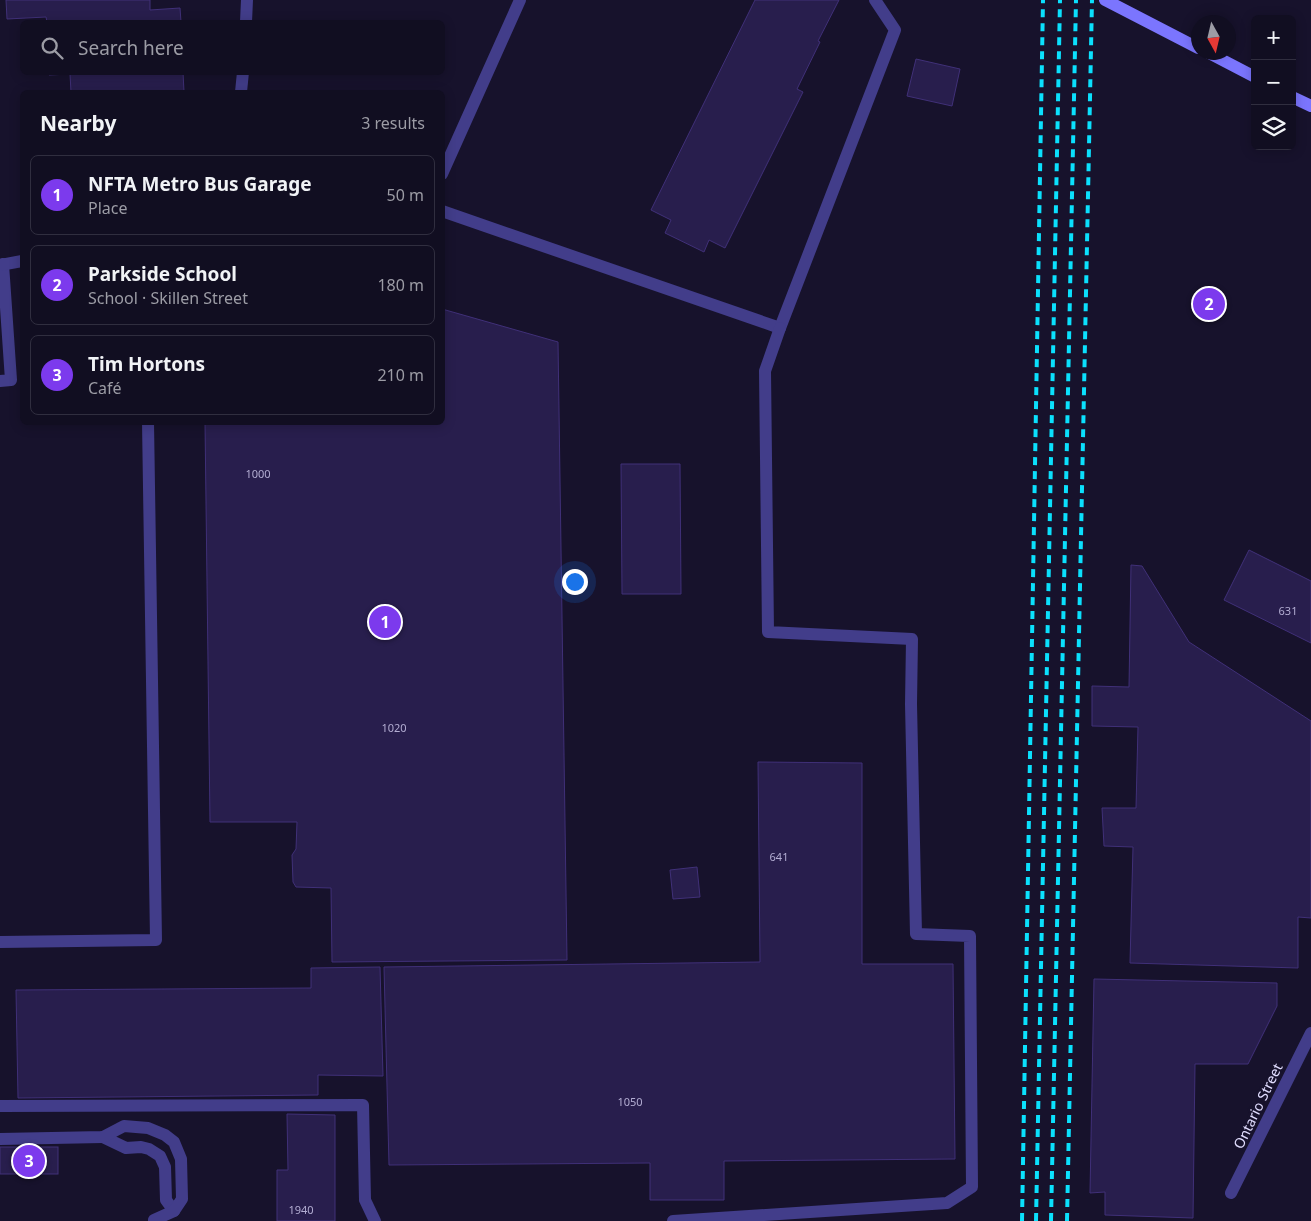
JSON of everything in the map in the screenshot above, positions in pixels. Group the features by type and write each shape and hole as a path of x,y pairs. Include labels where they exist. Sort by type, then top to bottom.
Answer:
{"street":[{"path":"246,20 247,0"},
{"path":"445,167 520,0"},
{"path":"672,1221 947,1203 972,1187 970,936 916,934 911,704 912,639 768,632 764,371 895,30 875,0"},
{"path":"1105,0 1191,44"},
{"path":"1222,60 1251,75"},
{"path":"241,90 242,75"},
{"path":"1296,99 1311,106"},
{"path":"445,212 780,328"},
{"path":"0,381 11,380 2,264 20,261"},
{"path":"0,942 156,940 148,425"},
{"name":"Ontario Street","path":"1231,1193 1311,1033"},
{"path":"0,1106 363,1105 365,1200 376,1221"},
{"path":"0,1140 103,1137 124,1126 148,1128 165,1135 174,1142 181,1159 182,1199 174,1211 154,1220"},
{"path":"103,1137 126,1148 141,1147 149,1149 160,1156 165,1167 166,1200 174,1211"}],"building":[{"path":"6,0 150,0 150,10 180,8 181,20 47,20 46,17 7,19"},
{"path":"755,0 839,0 797,89 803,92 725,248 709,240 704,252 665,233 671,220 651,210"},
{"path":"916,59 960,69 952,106 907,96"},
{"path":"70,75 183,75 184,90 71,90"},
{"path":"445,310 558,342 567,960 332,962 331,888 296,887 293,882 292,855 296,849 297,822 210,822 205,425 445,425"},
{"path":"621,464 680,464 681,594 622,594"},
{"path":"1249,550 1311,581 1311,643 1224,600"},
{"path":"1131,565 1142,566 1189,642 1311,721 1311,918 1298,917 1298,968 1130,963 1133,847 1104,846 1102,808 1136,808 1138,727 1092,726 1092,686 1129,687"},
{"path":"758,762 862,763 862,964 953,964 955,1159 724,1161 724,1200 650,1200 650,1163 389,1165 384,967 760,962"},
{"path":"697,867 700,897 673,899 670,870"},
{"path":"380,967 383,1076 318,1075 318,1095 18,1098 16,990 311,988 311,968"},
{"path":"1094,979 1277,983 1277,1006 1248,1064 1195,1064 1193,1218 1105,1215 1105,1192 1090,1193"},
{"path":"287,1114 335,1115 335,1221 277,1221 277,1170 288,1170"},
{"path":"0,1147 58,1147 58,1174 0,1174"}],"railway":[{"path":"1022,1221 1043,0"},
{"path":"1036,1221 1060,0"},
{"path":"1051,1221 1076,0"},
{"path":"1067,1221 1092,0"}],"place":[{"name":"Parkside School","path":"1209,304"},
{"name":"NFTA Metro Bus Garage","path":"385,622"},
{"name":"Tim Hortons","path":"29,1161"}]}
